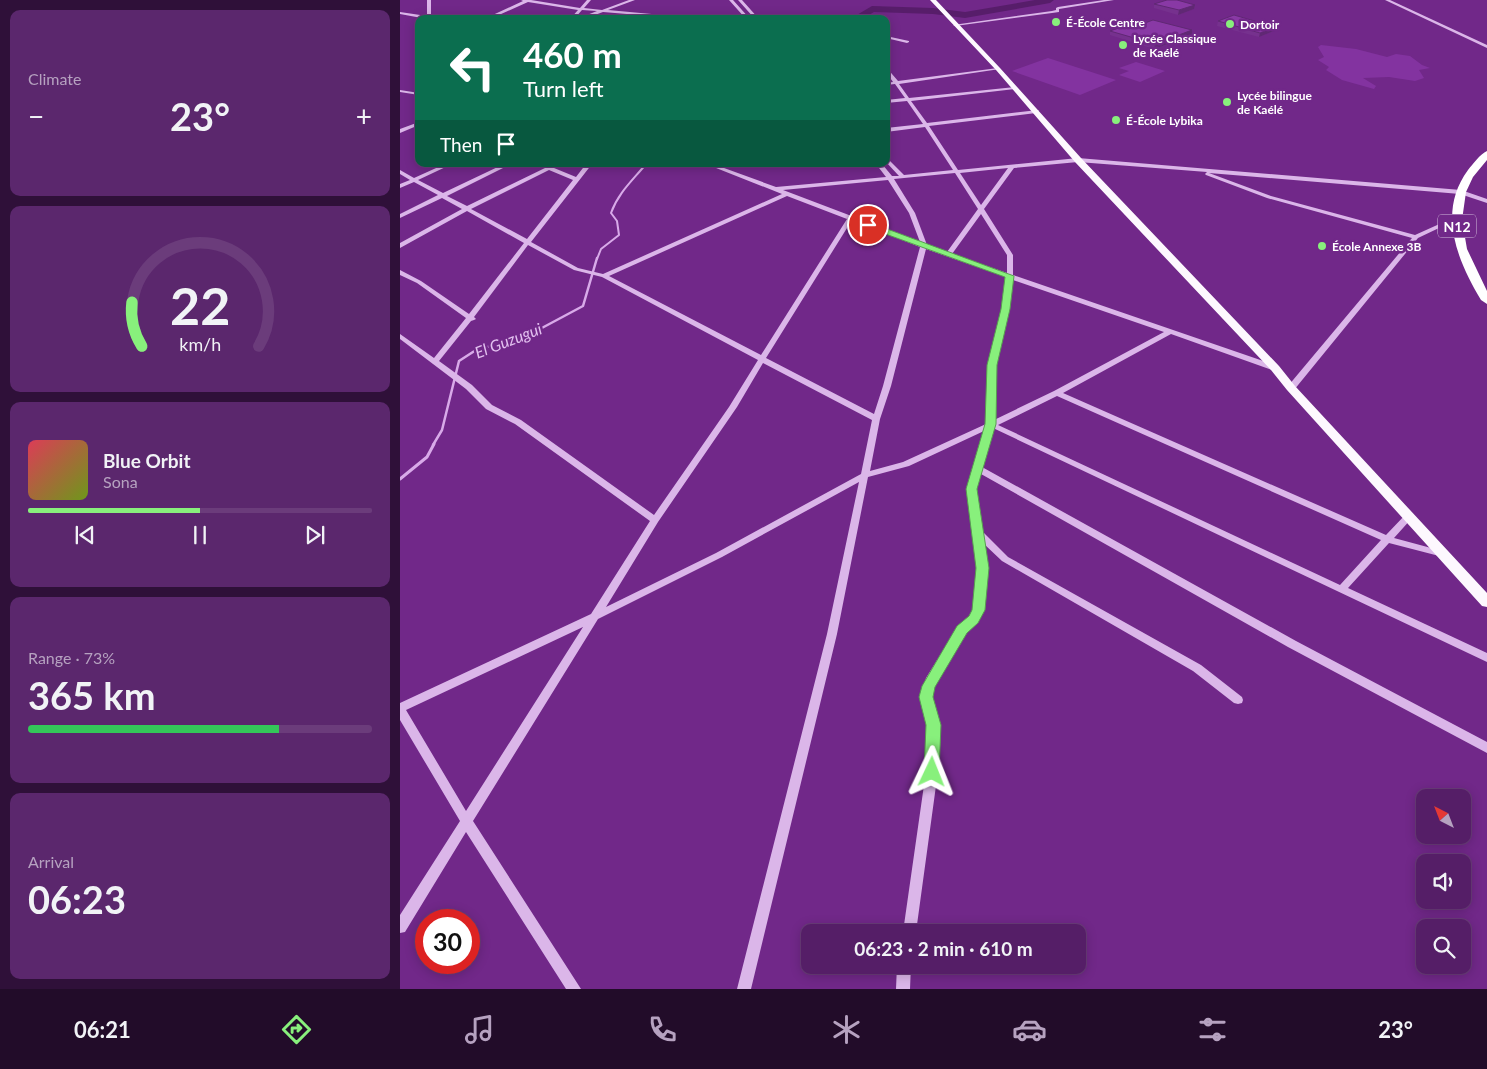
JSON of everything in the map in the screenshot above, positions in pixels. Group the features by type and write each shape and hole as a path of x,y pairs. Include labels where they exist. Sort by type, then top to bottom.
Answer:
{"highway":[{"name":"N12","path":"1487,154 1470,175 1461,192 1457,218 1458,234 1472,277 1487,300"}],"main road":[{"path":"933,0 998,69 1078,160 1275,368 1291,388 1487,602"}],"street":[{"path":"429,0 429,15"},
{"path":"494,15 526,0 581,9 654,15"},
{"path":"576,15 588,0"},
{"path":"589,15 633,0"},
{"path":"731,0 744,15"},
{"path":"740,0 753,15"},
{"path":"955,25 1052,12 1058,10 1058,8 1112,0"},
{"path":"1387,0 1487,47"},
{"path":"400,13 415,16"},
{"path":"890,38 908,42"},
{"path":"890,83 998,69"},
{"path":"890,74 981,209 1010,255 1011,266 1006,309 992,365 990,424 972,489 982,568 978,610 974,619 962,629 930,681 926,697 933,725 932,772 910,924"},
{"path":"890,102 1015,88"},
{"path":"400,91 415,93"},
{"path":"890,130 1036,112"},
{"path":"400,131 415,125"},
{"path":"776,189 1078,160 1461,192 1487,200"},
{"path":"890,163 903,178"},
{"path":"400,186 442,167"},
{"path":"400,216 502,167"},
{"path":"435,361 472,319 502,274 586,167"},
{"path":"717,167 948,255 1275,368"},
{"path":"744,989 832,634 876,419 888,386 924,245 919,228 891,178 882,167"},
{"path":"948,255 1012,167"},
{"path":"400,246 466,209 510,189 549,168 576,179"},
{"path":"1197,170 1269,197 1416,237"},
{"path":"400,172 576,269 604,276 876,419"},
{"path":"604,276 786,194"},
{"path":"400,926 655,520 733,407 785,320 850,218"},
{"path":"1291,388 1416,237 1457,218"},
{"path":"400,272 419,282 472,319"},
{"path":"574,989 466,821 400,709 594,617 736,546 865,475 924,456 1057,393 1170,332"},
{"path":"400,336 469,387 489,407 518,422 655,520"},
{"path":"1057,393 1389,540 1443,554"},
{"path":"990,424 1343,588 1487,658"},
{"path":"977,468 1013,486 1292,644 1487,748"},
{"path":"1343,588 1409,516"},
{"path":"978,532 1005,559 1197,668 1238,700"},
{"path":"903,989 904,974"}],"shaded area":[{"path":"1321,45 1356,49 1387,57 1396,54 1410,56 1422,65 1430,68 1419,70 1424,78 1415,81 1389,77 1363,78 1376,86 1374,89 1342,80 1326,70 1329,67 1318,60 1324,57 1318,47"},
{"path":"1048,58 1116,80 1080,95 1012,71"},
{"path":"1136,62 1165,71 1140,82 1119,75 1129,71 1119,68"}],"building":[{"path":"1167,0 1177,0 1195,5 1179,10 1154,4"},
{"path":"1234,15 1275,27 1260,33 1218,21"},
{"path":"1153,20 1192,30 1155,44 1110,31 1127,25 1134,27"}],"waterway":[{"name":"El Guzugui","path":"862,15 872,9 933,11 965,15 1050,0"},
{"name":"El Guzugui","path":"597,259 601,249 619,235 617,221 611,213 626,187 643,167"},
{"name":"El Guzugui","path":"433,445 442,430 459,361 476,350 525,337 583,306 597,258"},
{"name":"El Guzugui","path":"400,479 427,457 434,444"}],"place":[{"name":"É-École Centre","path":"1056,22"},
{"name":"Dortoir","path":"1230,24"},
{"name":"Lycée Classique de Kaélé","path":"1123,45"},
{"name":"Lycée bilingue de Kaélé","path":"1227,102"},
{"name":"É-École Lybika","path":"1116,120"},
{"name":"École Annexe 3B","path":"1322,246"}],"route":[{"path":"868,225 1009,276 1006,309 992,365 990,424 972,489 982,568 978,610 974,619 962,629 930,681 926,697 933,725 932,772"}]}
